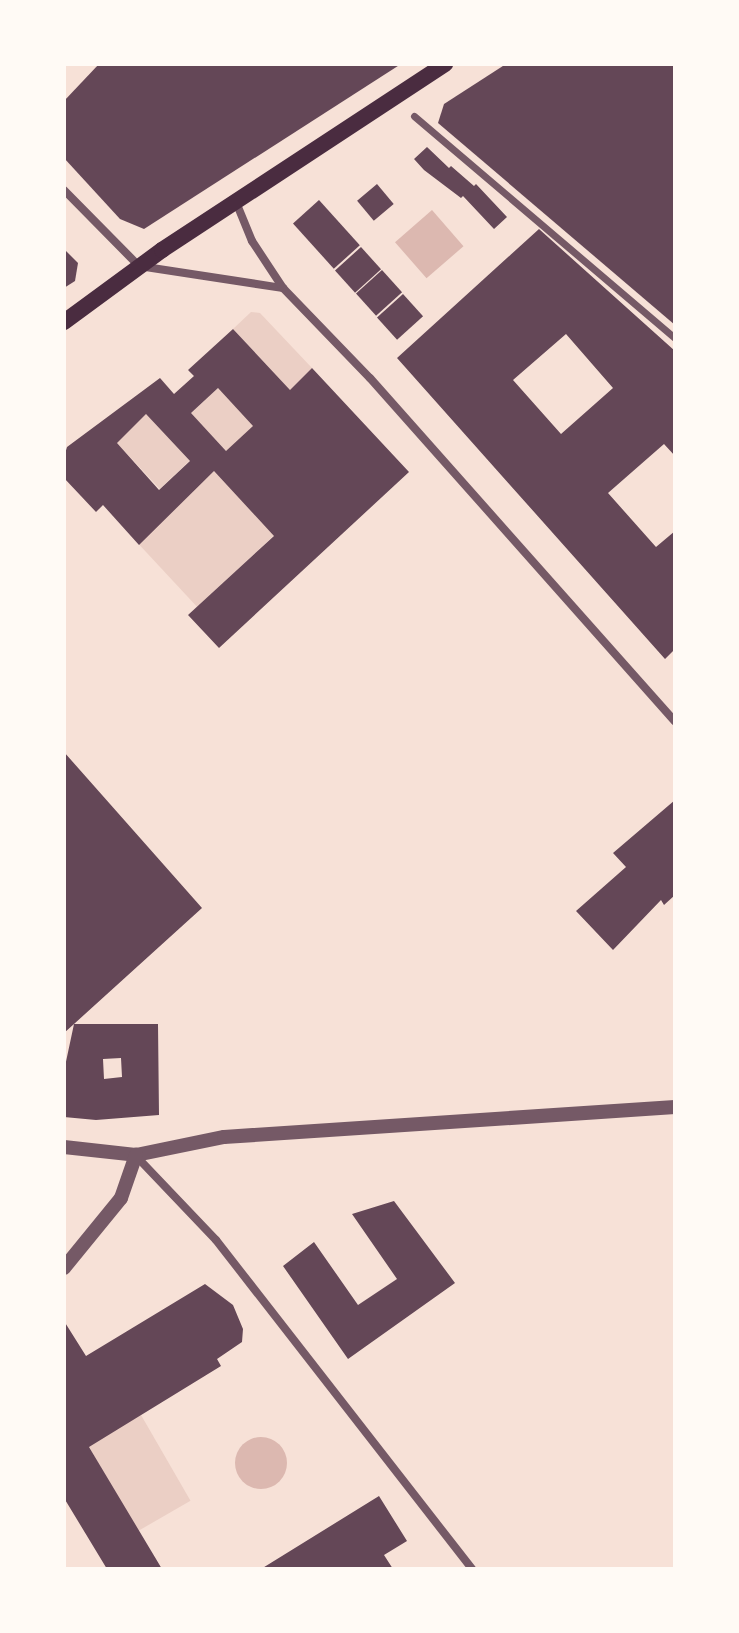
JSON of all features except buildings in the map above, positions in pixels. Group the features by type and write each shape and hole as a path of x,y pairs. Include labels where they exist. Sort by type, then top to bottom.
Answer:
{"main road":[{"path":"64,322 139,266 445,64"}],"street":[{"path":"414,116 675,338"},
{"path":"64,190 139,266 283,288"},
{"path":"236,201 252,241 283,288 370,378 675,721"},
{"path":"64,1147 136,1155 224,1137 675,1107"},
{"path":"64,1268 121,1198 136,1155"},
{"path":"136,1155 216,1240 472,1569"}],"shaded area":[{"path":"432,210 463,246 427,278 395,242"},
{"path":"251,312 260,313 312,368 290,390 233,329"},
{"path":"218,388 253,426 226,451 191,413"},
{"path":"146,414 190,461 160,489 116,442"},
{"path":"214,471 274,535 197,607 137,543"},
{"path":"141,1415 190,1501 138,1531 88,1446"},
{"path":"261,1437 279,1445 287,1463 279,1481 261,1489 243,1481 235,1463 243,1445"}]}
